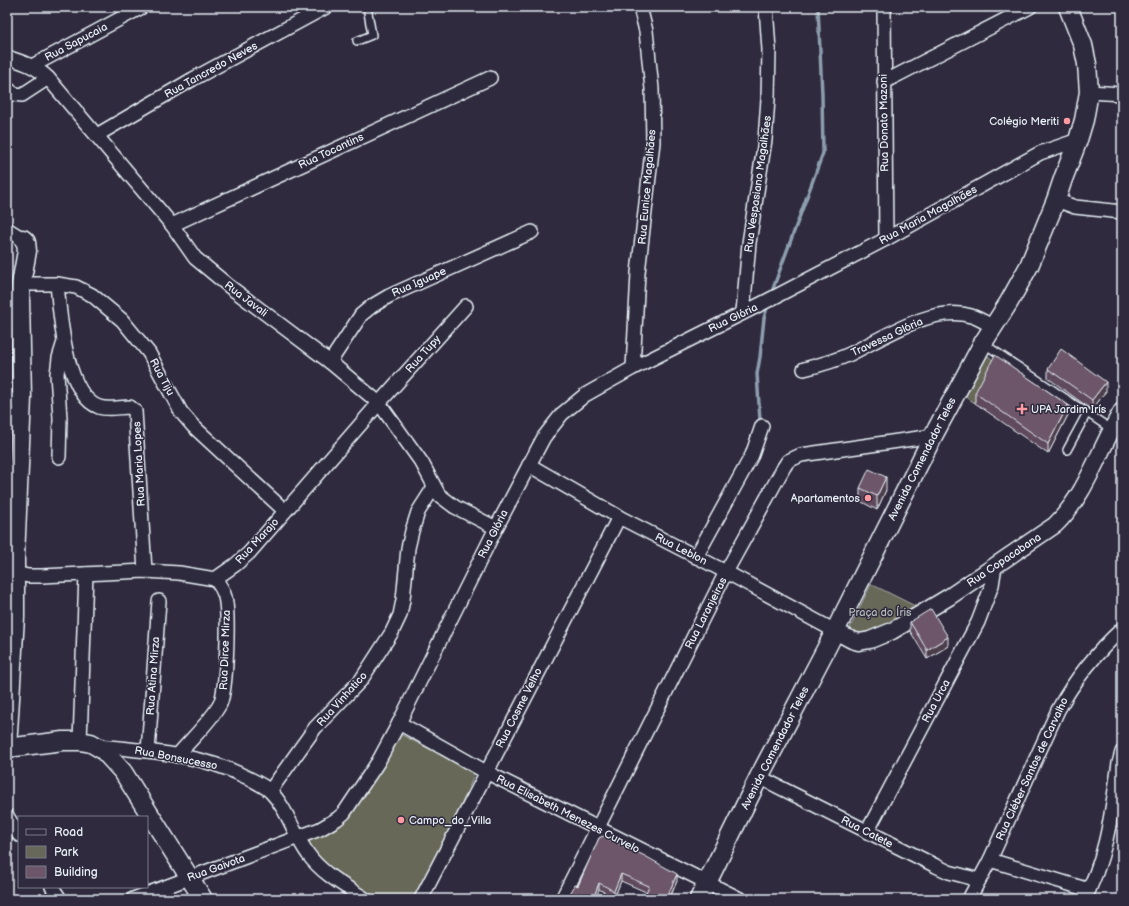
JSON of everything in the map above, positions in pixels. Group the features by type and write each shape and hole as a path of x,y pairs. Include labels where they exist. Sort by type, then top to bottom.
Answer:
{"main road":[{"name":"Avenida Comendador Teles","path":"698,899 933,436 983,343 1009,302 1029,266 1056,200 1084,120 1088,92 1087,64 1083,44 1068,7"},
{"path":"23,239 26,242 27,251 14,281 20,299 15,400 13,564 7,748 63,741 80,741 98,746 108,754 123,772 204,899"}],"street":[{"name":"Rua Sapucaia","path":"32,66 142,7"},
{"name":"Rua Tancredo Neves","path":"97,136 193,79 326,7"},
{"name":"Rua Eunice Magalhães","path":"633,368 638,274 653,142 652,88 646,31 640,7"},
{"name":"Rua Vespasiano Magalhães","path":"743,312 749,243 765,140 769,50 766,7"},
{"name":"Rua Donato Mazoni","path":"884,7 886,239"},
{"path":"884,82 1030,7"},
{"name":"Rua Javali","path":"8,58 32,66 40,70 48,78 172,225 196,258 214,274 330,362 379,403 422,463 439,495 447,502 496,528"},
{"path":"7,88 14,94 22,95 48,78"},
{"name":"Rua Tocantins","path":"172,225 490,78"},
{"path":"1088,92 1122,94"},
{"name":"Rua Maria Magalhães","path":"763,303 886,239 1029,159 1055,147 1078,140"},
{"path":"1056,200 1075,207 1122,212"},
{"path":"7,230 23,239"},
{"name":"Rua Iguape","path":"330,362 361,315 372,306 389,296 532,232"},
{"name":"Rua Tiju","path":"14,281 76,287 92,295 122,320 149,353 181,412 193,426 285,511"},
{"name":"Rua Maria Lopes","path":"57,284 64,342 76,383 90,402 98,406 105,408 130,407 135,411 145,571"},
{"name":"Rua Glória","path":"298,837 329,825 344,813 378,762 529,465 544,437 562,414 586,395 633,368 763,303"},
{"name":"Rua Tupy","path":"379,403 466,306"},
{"name":"Travessa Glória","path":"804,369 834,361 886,334 924,318 958,313 970,315 980,319 993,328"},
{"path":"59,457 60,418 57,374 59,358 64,342"},
{"name":"Rua Marajo","path":"215,579 236,565 249,553 379,403"},
{"name":"Rua Copacabana","path":"835,631 859,642 870,640 892,631 949,597 1038,538 1055,525 1077,499 1111,429 1122,411"},
{"path":"691,555 752,455 762,426"},
{"name":"Rua Laranjeiras","path":"562,899 726,572 784,467 793,458 801,455 933,436"},
{"name":"Rua Leblon","path":"529,465 619,517 726,572 835,631"},
{"name":"Rua Vinhatico","path":"270,791 315,728 361,680 392,632 400,615 403,600 408,548 412,531 418,512 434,487"},
{"name":"Rua Cosme Velho","path":"421,899 619,517"},
{"path":"13,564 28,576 145,571 179,573 215,579"},
{"name":"Rua Urca","path":"867,832 978,622 992,585 995,566"},
{"path":"80,741 86,574"},
{"name":"Rua Dirce Mirza","path":"177,756 213,714 220,705 223,697 226,659 227,609 222,588 215,579"},
{"name":"Rua Atina Mirza","path":"148,751 159,601"},
{"name":"Rua Cléber Santos de Carvalho","path":"969,899 990,860 1068,692 1083,671 1107,643 1122,629"},
{"name":"Rua Elisabeth Menezes Curvelo","path":"399,723 486,772 740,899"},
{"name":"Rua Bonsucesso","path":"98,746 148,751 177,756 226,768 258,782 270,791 309,856 321,868 365,899"},
{"path":"990,860 1086,894 1097,871 1104,849 1122,752"},
{"name":"Rua Catete","path":"759,777 950,872 979,880"},
{"path":"7,816 18,833"},
{"name":"Rua Gaivota","path":"133,899 298,837"},
{"path":"53,888 60,899"}],"lane":[{"path":"357,41 372,36 367,7"},
{"path":"983,343 1111,429"},
{"path":"1068,450 1088,413"}],"green space":[{"path":"986,354 996,363 975,403 964,396"},
{"name":"Praça do Íris","path":"871,584 921,609 885,632 846,636"},
{"name":"Campo_do_Villa","path":"400,734 471,770 474,774 451,828 415,899 369,899 321,860 310,847 309,843 311,836 339,815"}],"building":[{"path":"1061,349 1106,382 1092,400 1048,369"},
{"name":"UPA Jardim Irís","path":"995,355 1068,405 1048,444 975,393"},
{"path":"869,469 886,477 877,496 860,488"},
{"path":"931,609 948,637 927,650 910,622"},
{"path":"603,836 645,856 677,874 667,897 671,899 643,899 649,886 621,874 614,891 599,883 593,899 567,899 575,885 578,886 599,838"},
{"path":"617,896 624,899 616,899"}],"waterway":[{"path":"771,294 823,153 818,7"},
{"path":"758,424 760,420 757,374 764,318 768,304"}],"place":[{"name":"Colégio Meriti","path":"1067,121"},
{"name":"UPA Jardim Irís","path":"1022,409"},
{"name":"Apartamentos","path":"868,498"},
{"name":"Campo_do_Villa","path":"401,820"}]}
